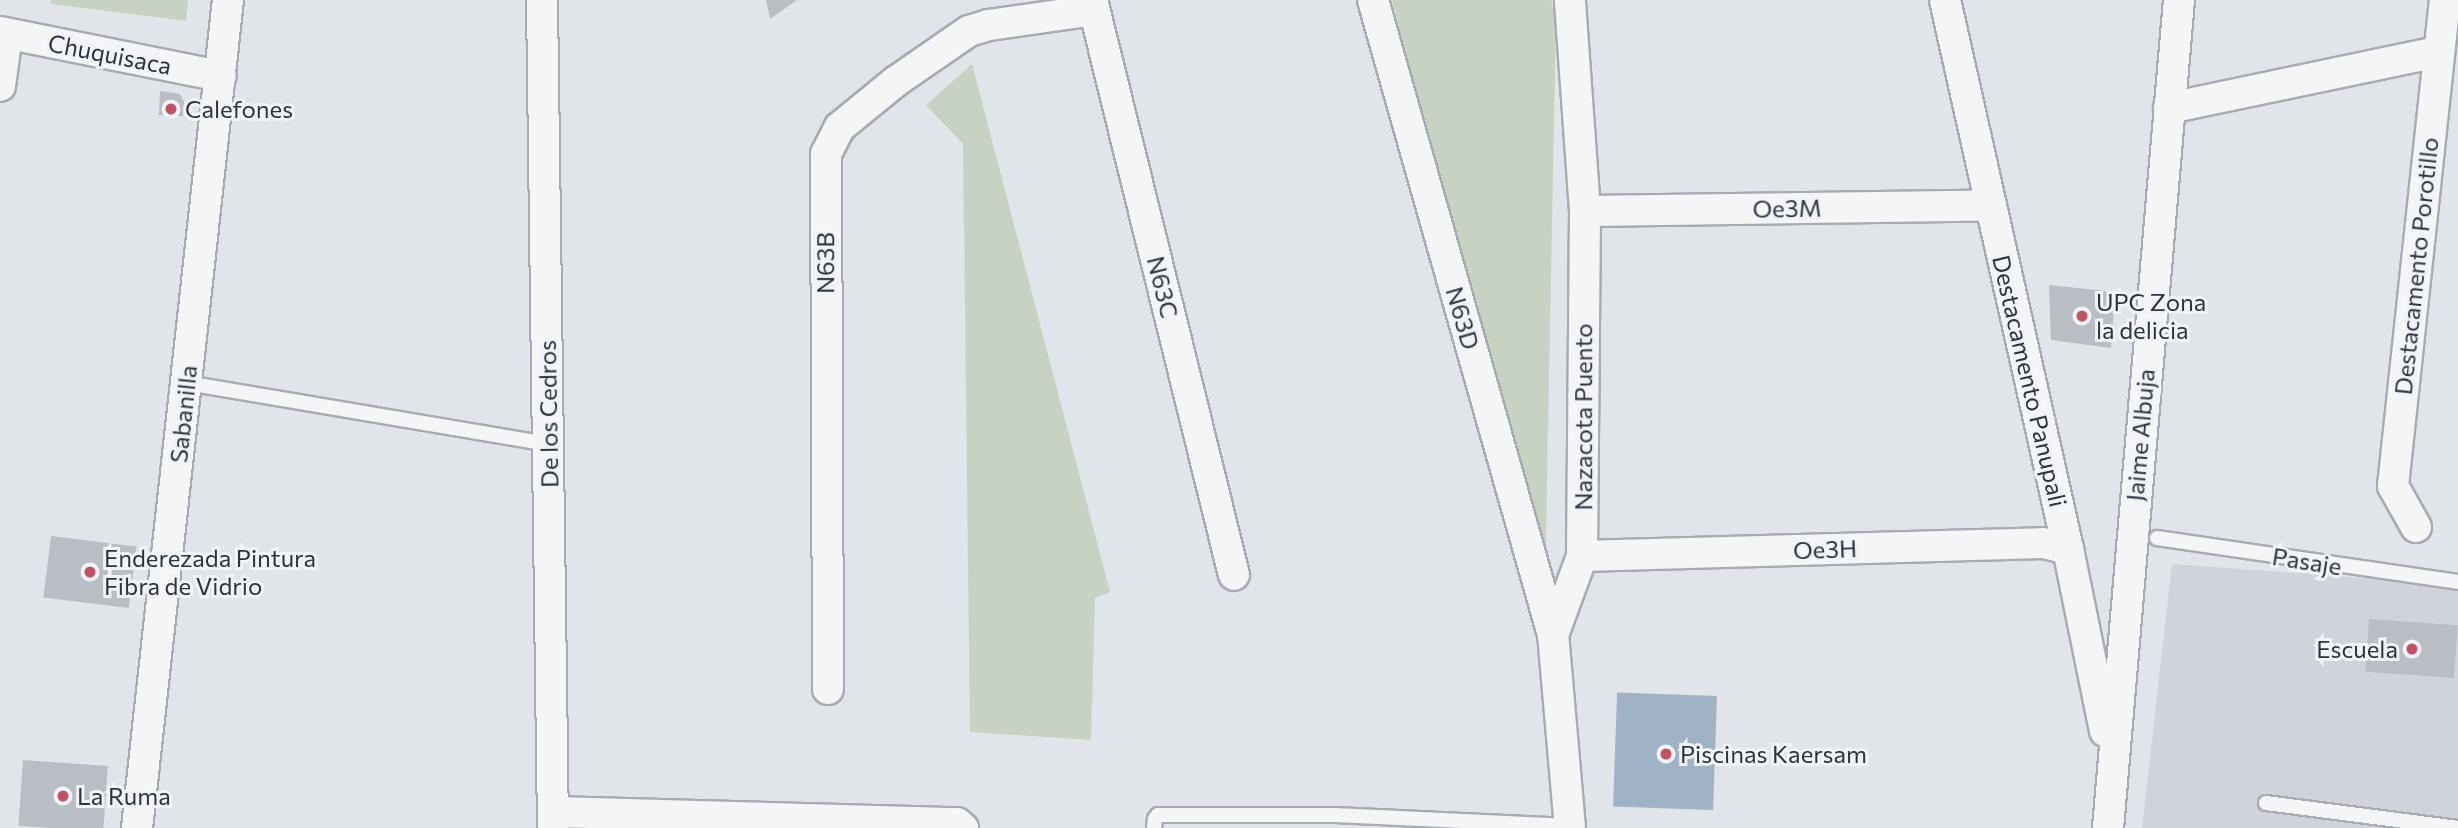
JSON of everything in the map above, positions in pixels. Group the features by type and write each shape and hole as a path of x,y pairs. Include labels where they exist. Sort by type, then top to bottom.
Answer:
{"street":[{"name":"Sabanilla","path":"137,828 228,0"},
{"name":"De los Cedros","path":"542,0 554,820"},
{"name":"N63D","path":"1373,0 1553,635"},
{"name":"Nazacota Puento","path":"1570,0 1585,211 1582,556 1553,635 1570,827"},
{"name":"Destacamento Panupali","path":"1945,0 2068,549 2112,763"},
{"name":"Jaime Albuja","path":"2108,828 2179,0"},
{"name":"Destacamento Porotillo","path":"2416,527 2393,486 2445,0"},
{"name":"N63C","path":"1093,5 1234,575"},
{"name":"N63B","path":"828,689 826,154 840,127 895,82 969,32 989,25 1093,5"},
{"name":"Chuquisaca","path":"3,33 221,76"},
{"path":"0,86 3,33"},
{"path":"2169,108 2438,52"},
{"name":"Oe3M","path":"1585,211 1990,205"},
{"name":"Oe3H","path":"1582,556 2043,543 2068,549"},
{"path":"554,820 788,824 957,823 964,828"}],"lane":[{"path":"187,383 548,444"},
{"name":"Pasaje","path":"2157,538 2458,582"},
{"path":"2266,803 2458,828"},
{"path":"1154,828 1158,815 1335,816 1570,827"}],"shaded area":[{"path":"2172,564 2458,585 2458,828 2142,828"}],"green space":[{"path":"51,0 188,0 186,21 51,4"},
{"path":"1392,0 1551,0 1556,18 1545,584"},
{"path":"972,64 1110,592 1095,598 1091,740 970,732 963,144 926,105"}],"water":[{"name":"Piscinas Kaersam","path":"1617,693 1717,696 1713,810 1613,806"}],"building":[{"path":"766,0 797,0 770,19"},
{"name":"Calefones","path":"160,91 180,94 184,102 183,116 159,115"},
{"name":"UPC Zona la delicia","path":"2049,285 2115,292 2111,348 2051,340"},
{"name":"Enderezada Pintura Fibra de Vidrio","path":"51,536 136,546 129,608 43,598"},
{"name":"Escuela","path":"2369,619 2458,625 2454,678 2365,672"},
{"name":"La Ruma","path":"23,760 108,766 103,828 18,826"}],"place":[{"name":"Calefones","path":"171,109"},
{"name":"UPC Zona la delicia","path":"2082,316"},
{"name":"Enderezada Pintura Fibra de Vidrio","path":"90,572"},
{"name":"Escuela","path":"2412,649"},
{"name":"Piscinas Kaersam","path":"1666,754"},
{"name":"La Ruma","path":"63,796"}]}
